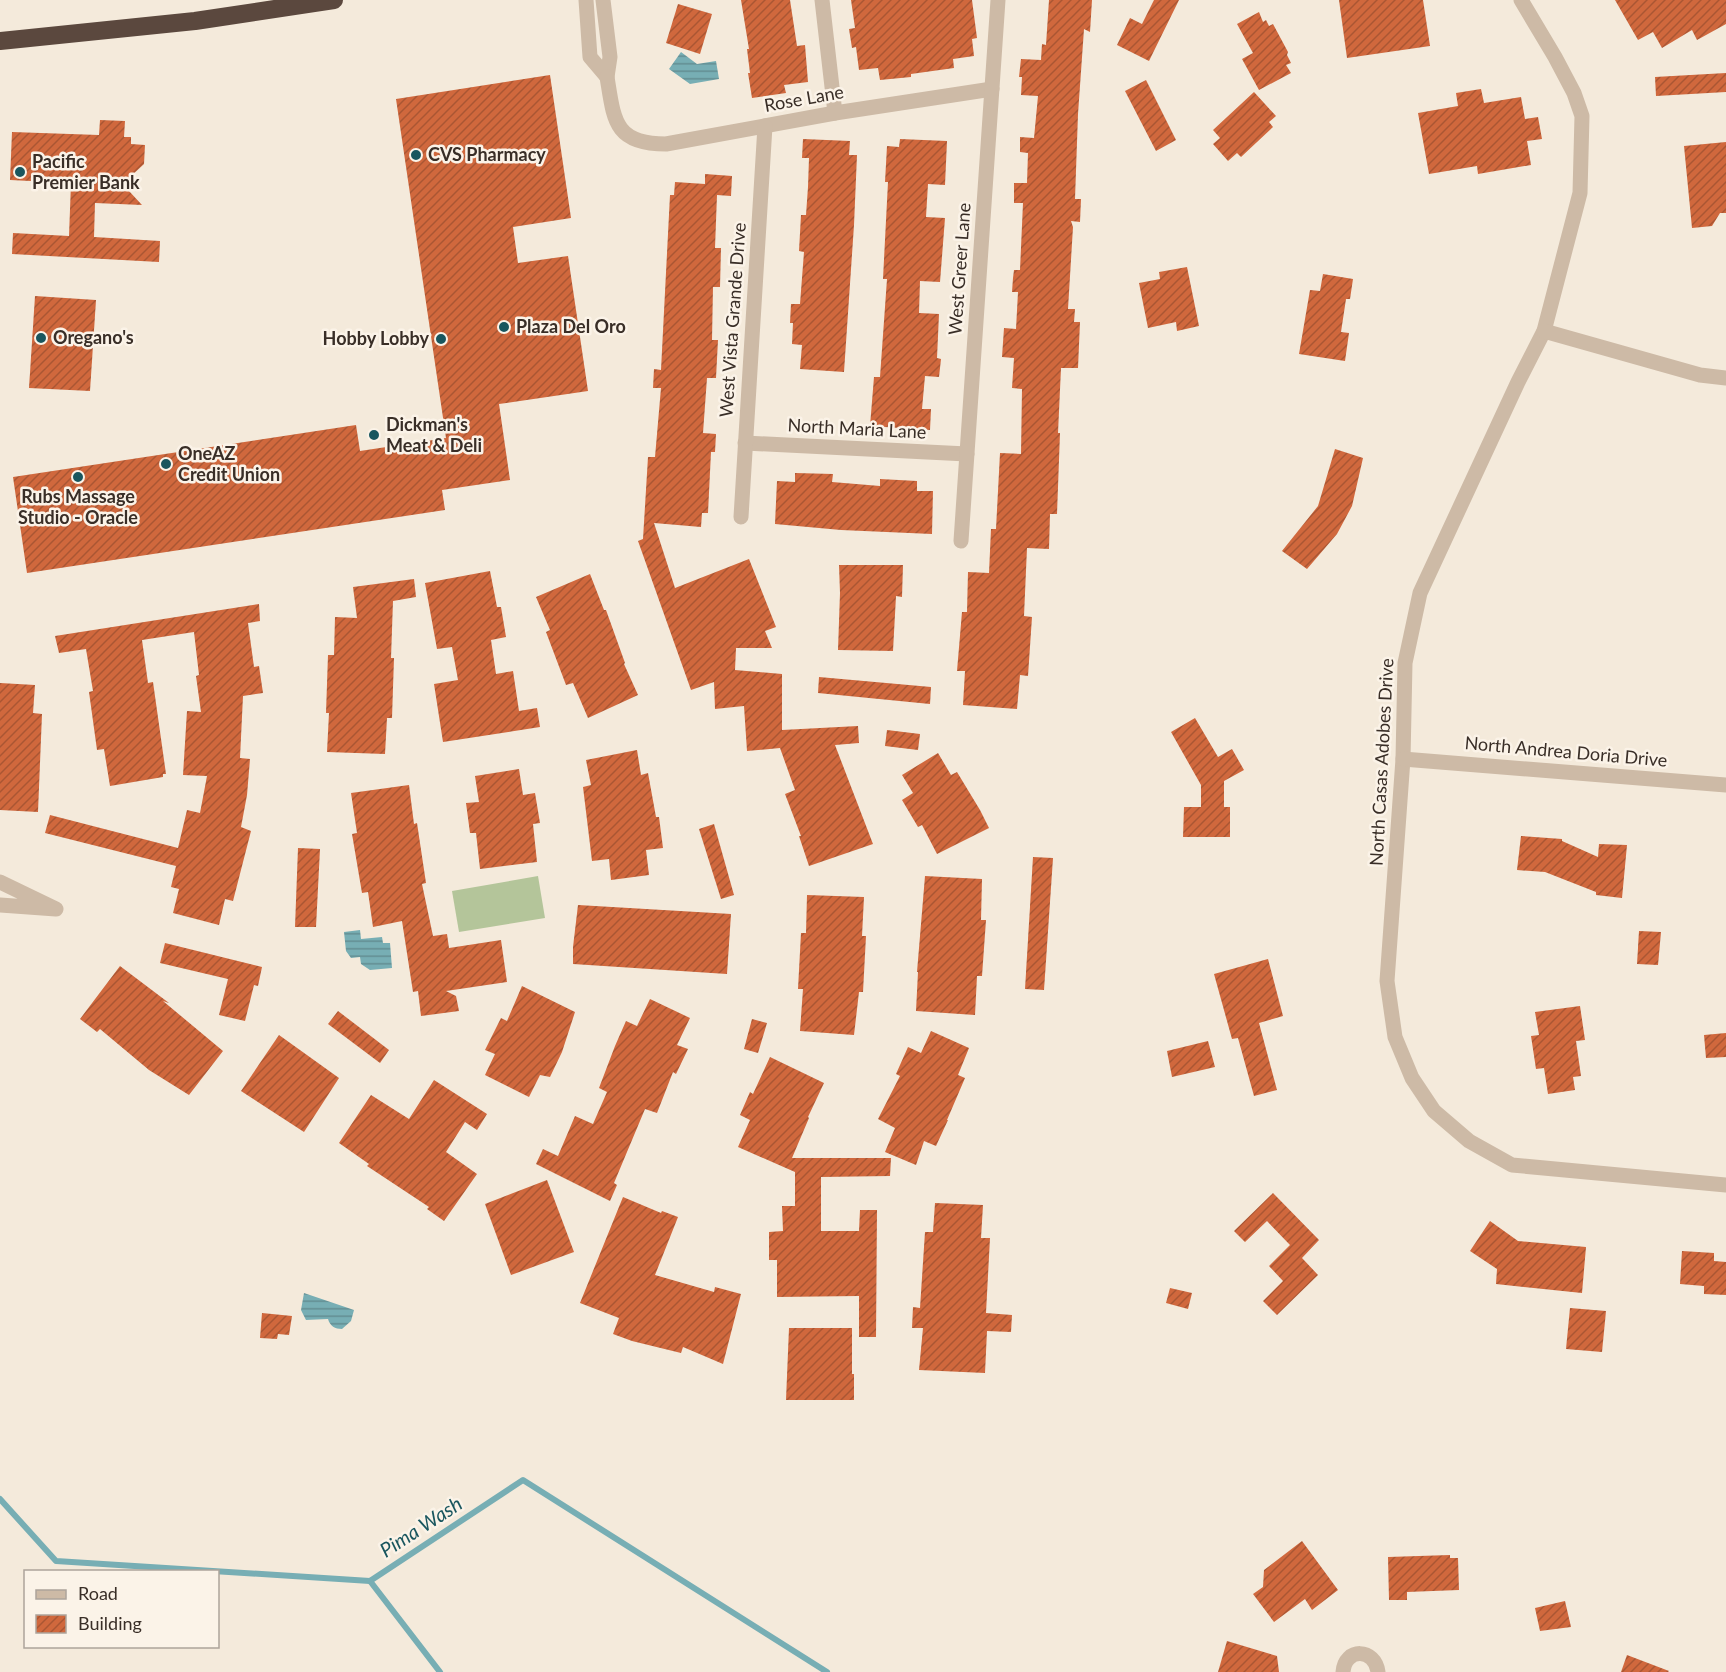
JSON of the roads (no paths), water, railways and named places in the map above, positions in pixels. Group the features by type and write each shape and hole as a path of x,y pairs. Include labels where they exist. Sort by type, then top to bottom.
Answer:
{"highway":[{"path":"0,41 195,21 334,0"}],"street":[{"path":"586,0 590,57 607,77"},
{"path":"603,0 610,57 607,77"},
{"path":"822,0 835,113"},
{"name":"West Greer Lane","path":"961,541 998,0"},
{"name":"North Casas Adobes Drive","path":"1521,0 1560,66 1574,93 1582,116 1580,193 1544,331 1420,593 1405,663 1403,759 1387,981 1395,1037 1412,1078 1434,1111 1469,1141 1512,1165 1726,1185"},
{"name":"Rose Lane","path":"607,77 614,118 620,129 635,141 650,144 666,144 835,113 992,89"},
{"name":"West Vista Grande Drive","path":"741,517 765,126"},
{"path":"1544,331 1700,375 1726,378"},
{"name":"North Maria Lane","path":"745,443 967,454"},
{"name":"North Andrea Doria Drive","path":"1403,759 1726,785"},
{"path":"0,882 56,909 0,905"},
{"path":"1343,1672 1345,1662 1349,1657 1360,1653 1366,1654 1375,1661 1378,1672"}],"water":[{"path":"681,52 697,64 716,61 719,79 690,84 669,69"},
{"path":"360,930 361,939 382,937 383,943 390,943 392,968 370,970 361,964 360,957 351,958 346,951 344,932"},
{"path":"304,1293 354,1310 351,1321 342,1329 333,1327 328,1319 306,1320 301,1310"}],"waterway":[{"name":"Pima Wash","path":"219,1571 370,1581 523,1480 827,1672"},
{"name":"Pima Wash","path":"0,1499 56,1561 197,1570"},
{"path":"370,1581 440,1672"}],"place":[{"name":"CVS Pharmacy","path":"416,155"},
{"name":"Pacific Premier Bank","path":"20,172"},
{"name":"Plaza Del Oro","path":"504,327"},
{"name":"Oregano's","path":"41,338"},
{"name":"Hobby Lobby","path":"441,339"},
{"name":"Dickman's Meat & Deli","path":"374,435"},
{"name":"OneAZ Credit Union","path":"166,464"},
{"name":"Rubs Massage Studio - Oracle","path":"78,477"}]}
